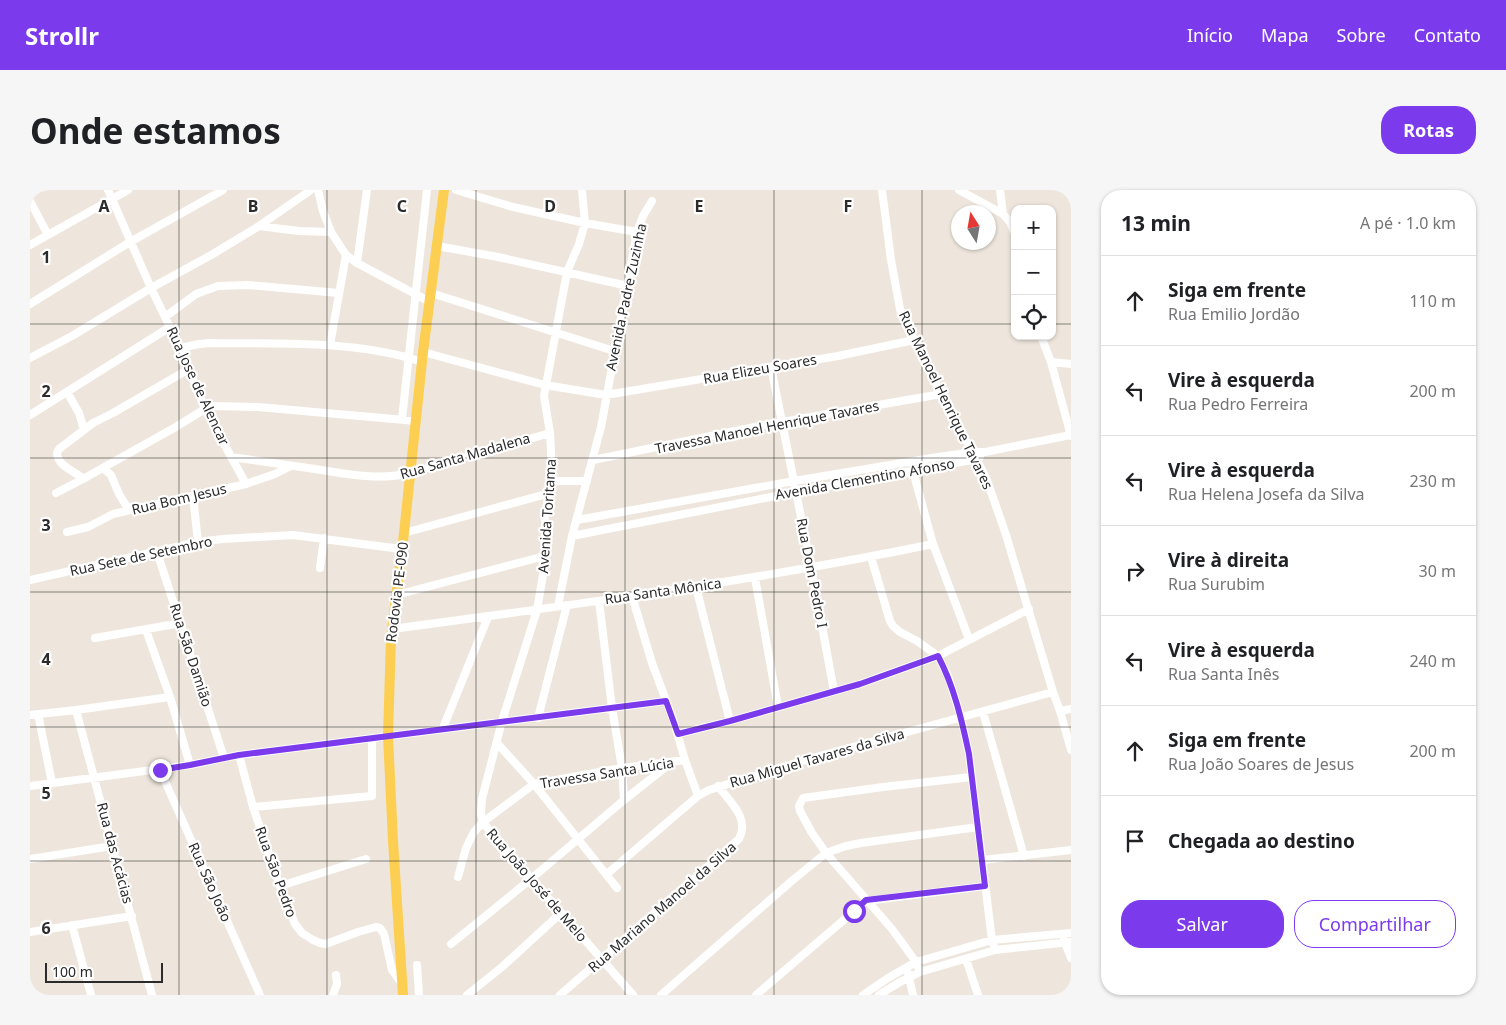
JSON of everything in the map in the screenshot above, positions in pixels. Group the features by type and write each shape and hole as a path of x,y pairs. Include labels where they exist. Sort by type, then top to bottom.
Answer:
{"main road":[{"name":"Rodovia PE-090","path":"402,990 393,841 388,702 392,629 444,190"}],"street":[{"name":"Rua Jose de Alencar","path":"108,190 130,242 180,348 205,408 246,484"},
{"path":"30,245 128,190"},
{"path":"30,304 130,242 223,190"},
{"path":"30,358 72,336 151,288 213,254 259,226 310,190"},
{"path":"318,190 331,232 346,254 357,263 415,295 556,332 614,351"},
{"path":"357,263 367,190"},
{"path":"402,419 427,190"},
{"path":"459,190 512,208 637,232"},
{"path":"582,190 585,223"},
{"name":"Rua Manoel Henrique Tavares","path":"882,190 891,260 900,309 954,420 975,455 996,506 1071,750"},
{"path":"959,190 1003,214 1011,224"},
{"path":"1000,190 1003,214"},
{"path":"30,201 48,235"},
{"name":"Avenida Padre Zuzinha","path":"606,396 637,232 643,216 652,201"},
{"name":"Avenida Toritama","path":"502,721 537,610 545,556 545,512 552,481 550,433 545,408 545,385 567,272 579,244 585,223"},
{"path":"259,226 299,231 331,232"},
{"path":"437,246 498,256 628,286"},
{"path":"330,345 346,254"},
{"path":"165,317 196,294 218,286 247,285 339,292"},
{"path":"30,415 170,327"},
{"name":"Rua Elizeu Soares","path":"180,348 210,343 330,345 366,349 409,357 423,357 545,385 606,396 838,356 914,340"},
{"path":"1043,340 1051,362 1071,435"},
{"path":"1051,362 1071,364"},
{"name":"Rua Dom Pedro I","path":"771,368 834,691"},
{"path":"83,480 59,461 57,453 59,449 93,422 113,413 189,369"},
{"path":"67,392 79,413 84,430"},
{"name":"Travessa Manoel Henrique Tavares","path":"593,460 783,422 941,394"},
{"name":"Avenida Toritama","path":"558,606 572,536 593,460 606,396"},
{"path":"56,493 83,480 195,416 205,408 213,406 258,407 416,421"},
{"name":"Rua Santa Madalena","path":"231,457 378,478 410,473 550,433"},
{"name":"Avenida Clementino Afonso","path":"572,536 913,470 986,452 1071,435"},
{"name":"Avenida Clementino Afonso","path":"577,520 794,481 975,455"},
{"name":"Rua Bom Jesus","path":"67,532 88,527 104,518 129,510 246,484 291,466"},
{"path":"103,468 111,475 123,502 129,510"},
{"path":"913,470 933,544 968,639"},
{"path":"552,481 587,481"},
{"path":"404,533 550,493"},
{"path":"715,495 719,507"},
{"path":"193,496 198,542"},
{"name":"Rua Sete de Setembro","path":"30,580 198,542 280,535 299,535 401,549"},
{"path":"320,568 324,538"},
{"name":"Rua Santa Mônica","path":"392,629 755,578 933,544"},
{"name":"Rua São Damião","path":"156,552 224,758"},
{"path":"396,595 545,556"},
{"path":"871,557 886,613 893,626 938,656 948,676 962,717 969,754 992,940 995,950"},
{"path":"755,578 778,707"},
{"path":"696,587 730,721"},
{"path":"632,596 652,663 698,796"},
{"path":"599,601 612,708 622,768 624,800"},
{"path":"538,718 567,605"},
{"path":"678,734 860,684 938,656 1029,609"},
{"path":"443,728 488,617"},
{"path":"95,638 181,623"},
{"path":"146,630 170,697 190,765"},
{"name":"Rua Miguel Tavares da Silva","path":"607,874 698,796 718,786 1053,692"},
{"path":"52,783 34,714 170,697"},
{"path":"30,786 160,770 239,755 666,701"},
{"path":"1060,711 1071,709"},
{"name":"Rua das Acácias","path":"76,710 152,995"},
{"path":"983,712 1024,856"},
{"name":"Rua João José de Melo","path":"502,721 498,743 484,788 481,814 484,822 531,880 633,995"},
{"path":"253,807 372,796 372,738"},
{"path":"498,743 534,784 617,888"},
{"name":"Rua São Pedro","path":"239,755 253,807 295,924 302,933 320,943 326,944 376,928 382,930 392,970 402,990"},
{"name":"Travessa Santa Lúcia","path":"458,877 470,838 484,822 534,784 622,768 685,760"},
{"path":"451,944 672,762"},
{"name":"Rua São João","path":"160,770 260,995"},
{"path":"920,972 916,962 892,930 826,853 802,816 799,808 803,798 972,777"},
{"name":"Rua Mariano Manoel da Silva","path":"560,995 739,839 744,829 739,813 718,786"},
{"path":"661,995 826,853 861,843 978,827"},
{"path":"30,859 112,846"},
{"path":"983,860 1071,850"},
{"path":"280,886 366,859"},
{"path":"756,995 866,900 985,886"},
{"path":"467,995 502,967 561,913"},
{"path":"30,932 132,916"},
{"path":"72,925 91,995"},
{"path":"863,995 916,962 992,940 1071,932"},
{"path":"1061,934 1068,942 1071,958"},
{"path":"879,995 920,972 995,950 1068,942"},
{"path":"966,959 978,995"},
{"path":"417,965 419,995"},
{"path":"906,967 913,995"},
{"path":"333,995 337,984 336,975"}],"route":[{"path":"160,770 239,755 666,701 678,734 860,684 938,656 948,676 962,717 969,754 985,886 866,900 854,911"}]}
